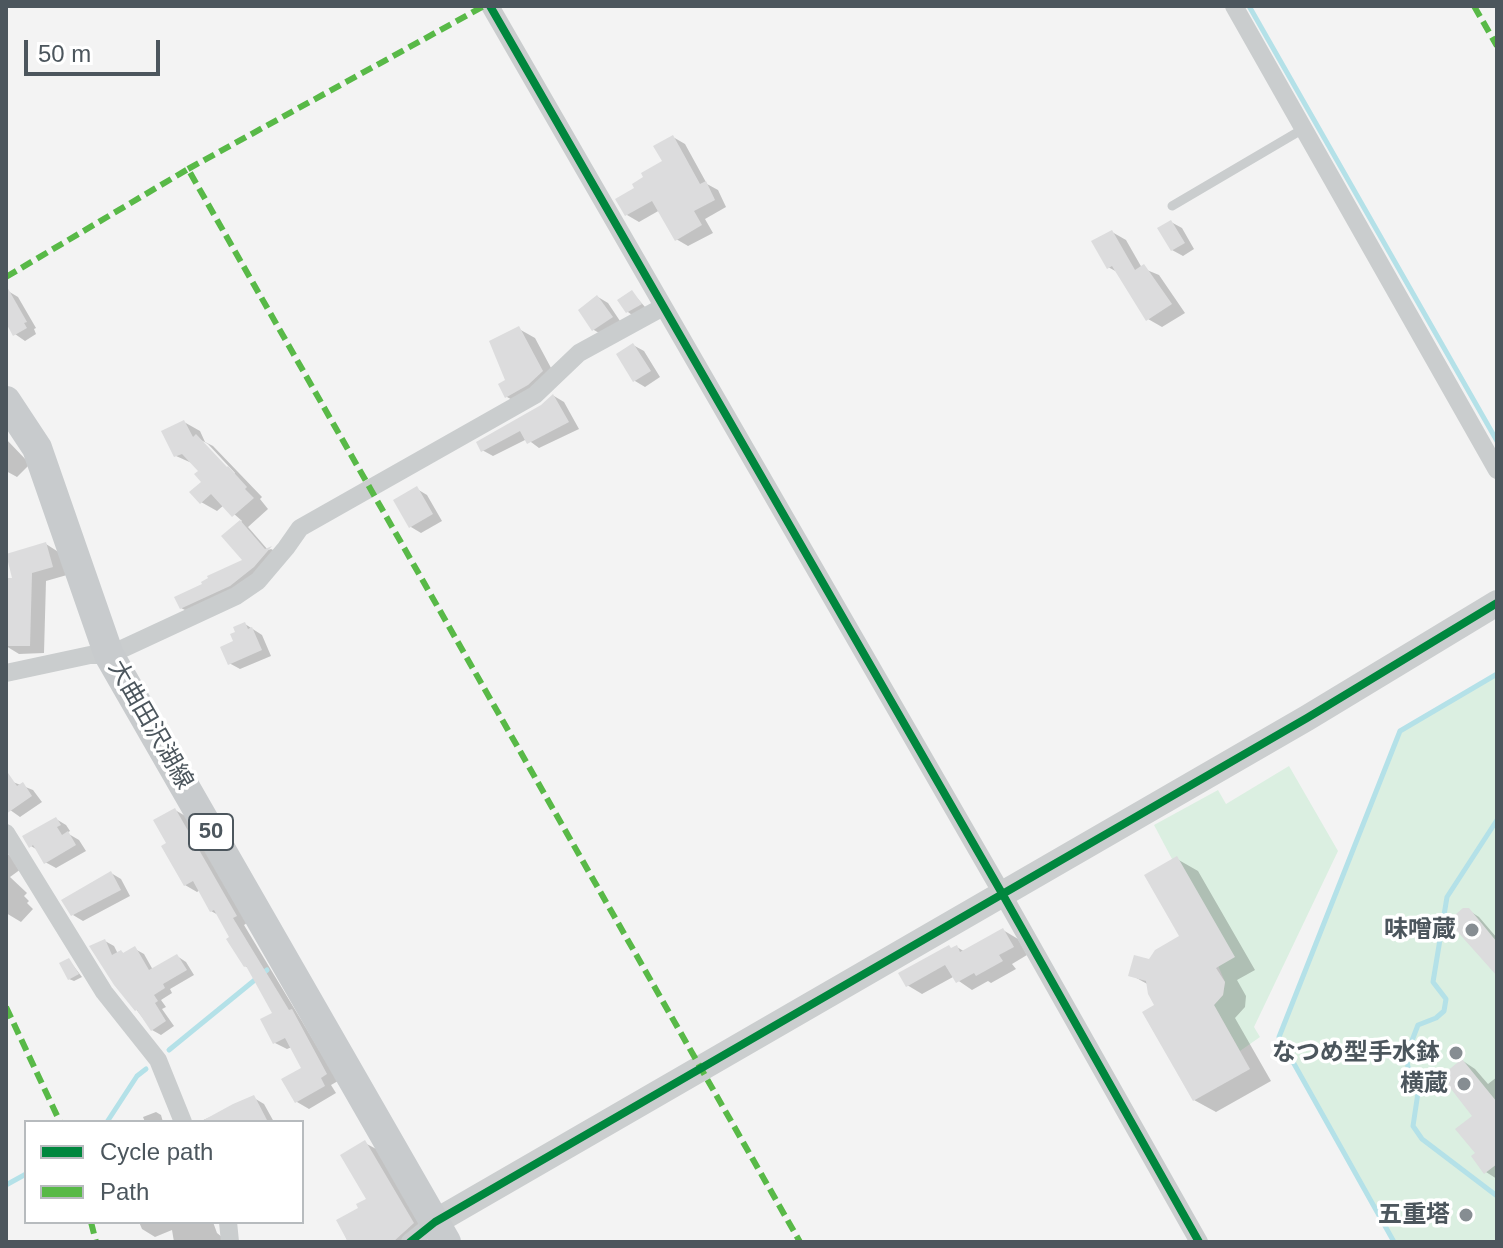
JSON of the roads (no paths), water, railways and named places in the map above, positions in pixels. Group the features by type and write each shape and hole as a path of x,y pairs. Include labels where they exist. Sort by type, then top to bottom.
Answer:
{"main road":[{"name":"大曲田沢湖線","path":"6,401 37,448 109,655 440,1232"}],"street":[{"path":"490,6 1003,895 1199,1242"},
{"path":"1234,6 1497,470"},
{"path":"6,673 90,655 109,655 236,596 258,581 300,528 535,395 579,353 663,307"},
{"path":"410,1242 440,1232 1497,603"},
{"path":"6,833 104,992 158,1060 182,1120"}],"lane":[{"path":"1172,206 1303,129"}],"waterway":[{"path":"1249,6 1497,441"},
{"path":"1394,1242 1279,1037 1400,731 1497,674"},
{"path":"1497,820 1447,897 1433,982 1446,999 1444,1011 1418,1025 1406,1056 1408,1067 1419,1086 1413,1126 1422,1139 1497,1196"},
{"path":"169,1050 267,970"},
{"path":"108,1120 137,1076 146,1069"},
{"path":"6,1185 24,1175"}],"place":[{"name":"味噌蔵","path":"1472,930"},
{"name":"なつめ型手水鉢","path":"1456,1053"},
{"name":"横蔵","path":"1464,1084"},
{"name":"五重塔","path":"1466,1215"}]}
